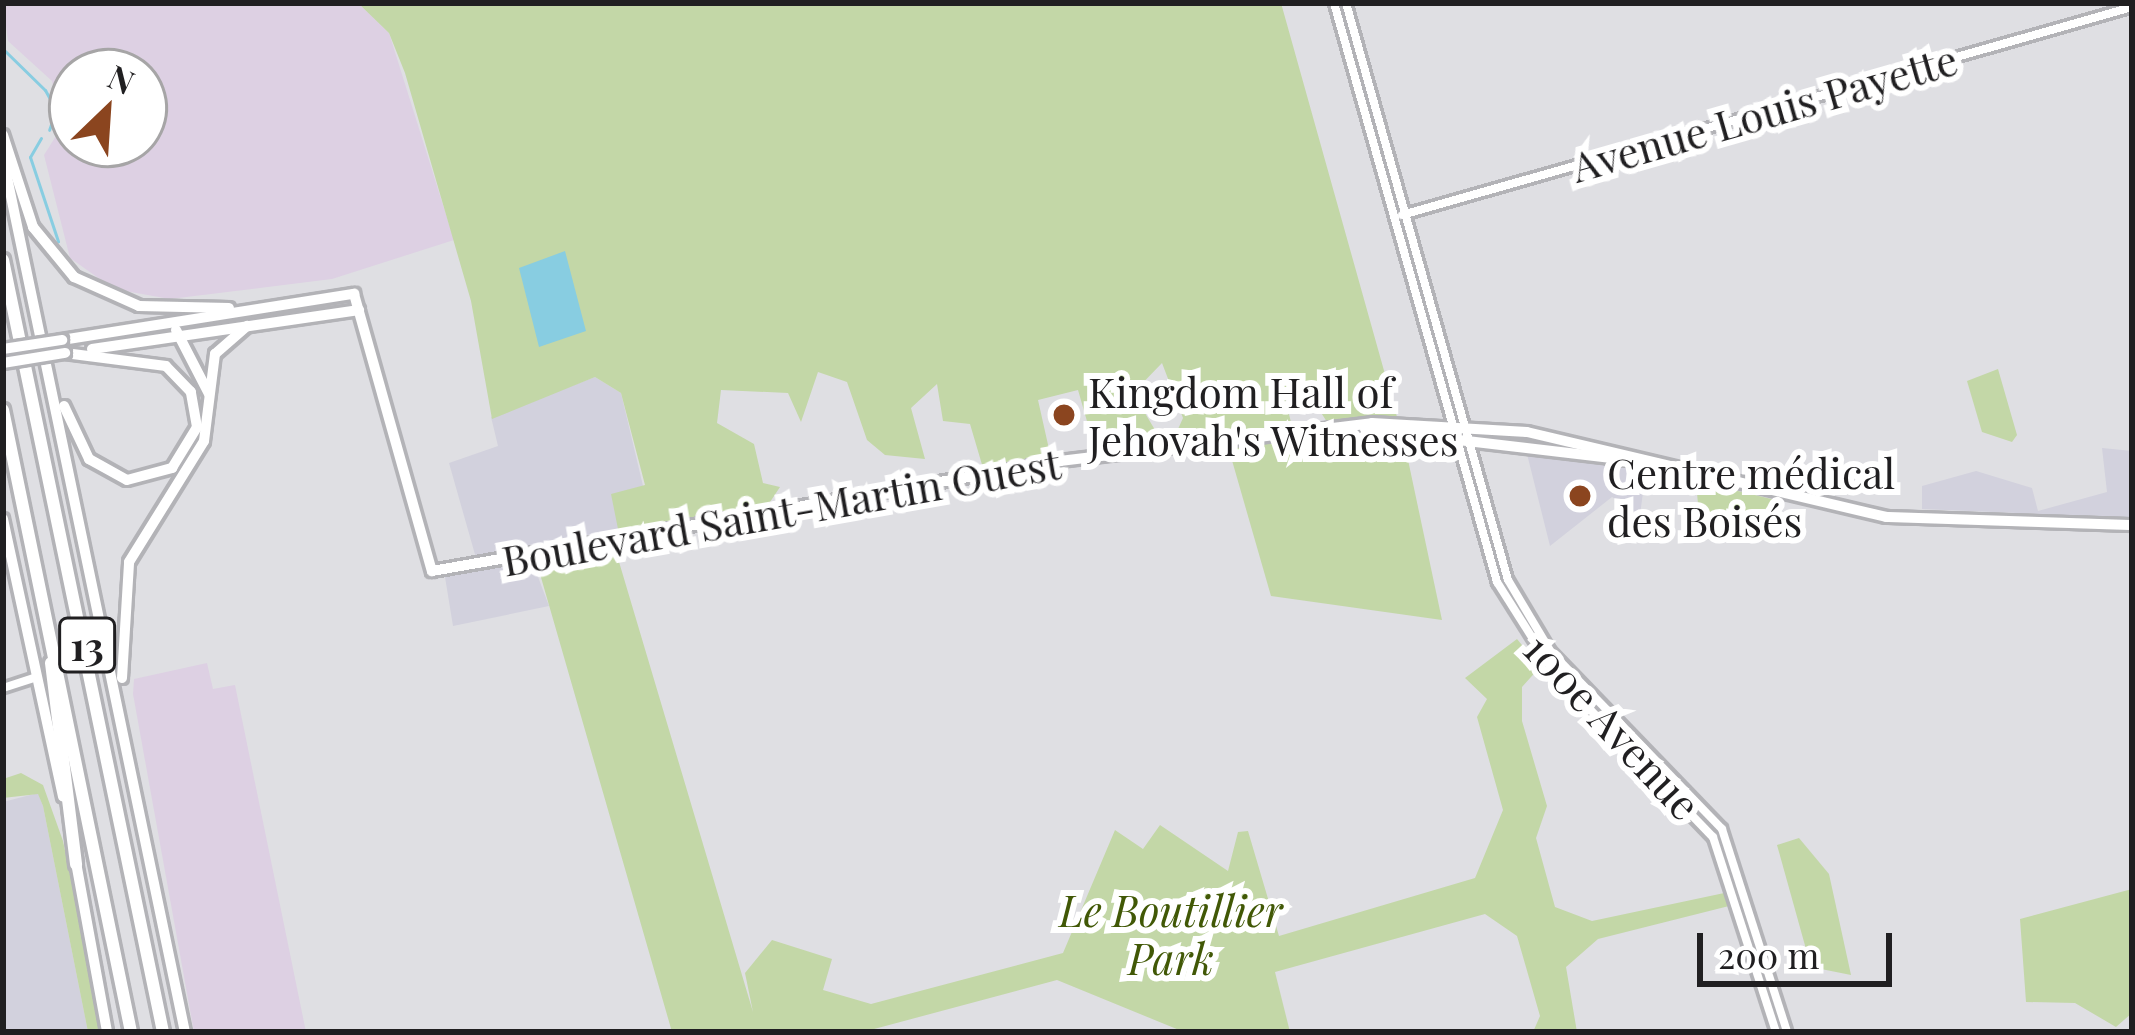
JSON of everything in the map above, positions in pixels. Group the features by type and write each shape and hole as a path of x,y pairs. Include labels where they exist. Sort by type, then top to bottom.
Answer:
{"highway":[{"name":"13","path":"3,260 164,1032"},
{"name":"13","path":"3,410 130,1032"},
{"path":"44,596 76,864"}],"main road":[{"path":"3,135 36,234 80,281 146,308 257,308"},
{"path":"3,158 126,723 185,1032"},
{"path":"3,350 63,347 178,335 358,310 354,293 171,323 63,347 3,363"},
{"name":"Boulevard Saint-Martin Ouest","path":"358,310 432,572 1057,462 1344,427 1460,430 1659,463 1886,517 2132,525"},
{"path":"171,323 210,397"},
{"path":"126,723 123,581 199,452 215,353 248,326"},
{"path":"49,364 96,466 137,481 180,461 197,416 179,376 145,358 63,347"},
{"path":"3,519 107,1032"},
{"path":"3,550 21,602"}],"street":[{"name":"100e Avenue","path":"1334,3 1400,216"},
{"name":"100e Avenue","path":"1346,3 1400,216 1520,628 1719,846 1776,1032"},
{"name":"Avenue Louis Payette","path":"1400,216 2132,8"},
{"name":"100e Avenue","path":"1460,430 1502,564 1532,625 1731,845 1787,1032"},
{"path":"3,688 38,676"}],"shaded area":[{"path":"3,3 358,3 389,33 454,240 332,279 170,299 114,289 70,258 44,155 48,149 48,168 168,168 168,48 48,48 48,77 8,41"},
{"path":"595,377 621,393 653,528 476,558 449,463 498,446 491,417"},
{"path":"1525,446 1646,470 1640,515 1612,497 1550,546"},
{"path":"2102,448 2132,451 2132,518 1922,509 1922,486 1976,471 2032,488 2038,511 2107,492"},
{"path":"532,561 549,606 453,626 445,577"},
{"path":"207,663 213,689 235,685 306,1032 194,1032 133,694 134,679"},
{"path":"38,793 88,1032 3,1032 3,802"}],"green space":[{"path":"358,3 1281,3 1397,417 1327,422 1303,384 1284,395 1292,426 1174,438 1183,418 1162,363 1133,393 1161,440 1095,449 1078,390 1038,400 1051,458 983,468 970,424 943,421 937,384 911,408 925,459 885,455 867,440 847,382 818,372 801,422 788,393 721,390 717,423 754,444 763,483 780,487 766,508 619,534 611,494 645,485 621,393 595,377 492,419 471,301 405,73 389,33"},
{"path":"1998,369 2017,435 2012,442 1982,432 1967,381"},
{"path":"1341,432 1404,441 1442,620 1271,596 1227,443"},
{"path":"1696,481 1780,501 1772,533 1701,539"},
{"name":"Le Boutillier Park","path":"614,545 753,1012 745,973 772,940 832,959 823,990 871,1004 1063,953 1115,830 1143,849 1160,825 1228,871 1238,832 1248,831 1279,936 1475,878 1503,810 1477,717 1487,699 1465,678 1517,639 1540,667 1522,687 1522,721 1547,806 1536,838 1555,907 1592,921 1729,892 1733,905 1598,939 1566,967 1577,1032 1533,1032 1540,1016 1517,936 1485,914 1275,972 1290,1032 1184,1032 1057,980 863,1032 672,1032 536,560"},
{"path":"21,773 43,785 63,841 103,1032 88,1032 38,794 3,798 3,779"},
{"path":"1799,838 1829,874 1851,975 1811,967 1777,845"},
{"path":"2132,889 2132,1013 2116,1027 2075,1003 2026,1002 2020,919"}],"water":[{"path":"565,251 586,331 539,347 519,268"}],"waterway":[{"path":"3,49 48,95"},
{"path":"41,138 30,157 58,241"}],"place":[{"name":"Kingdom Hall of Jehovah's Witnesses","path":"1064,415"},
{"name":"Centre médical des Boisés","path":"1580,496"}]}
